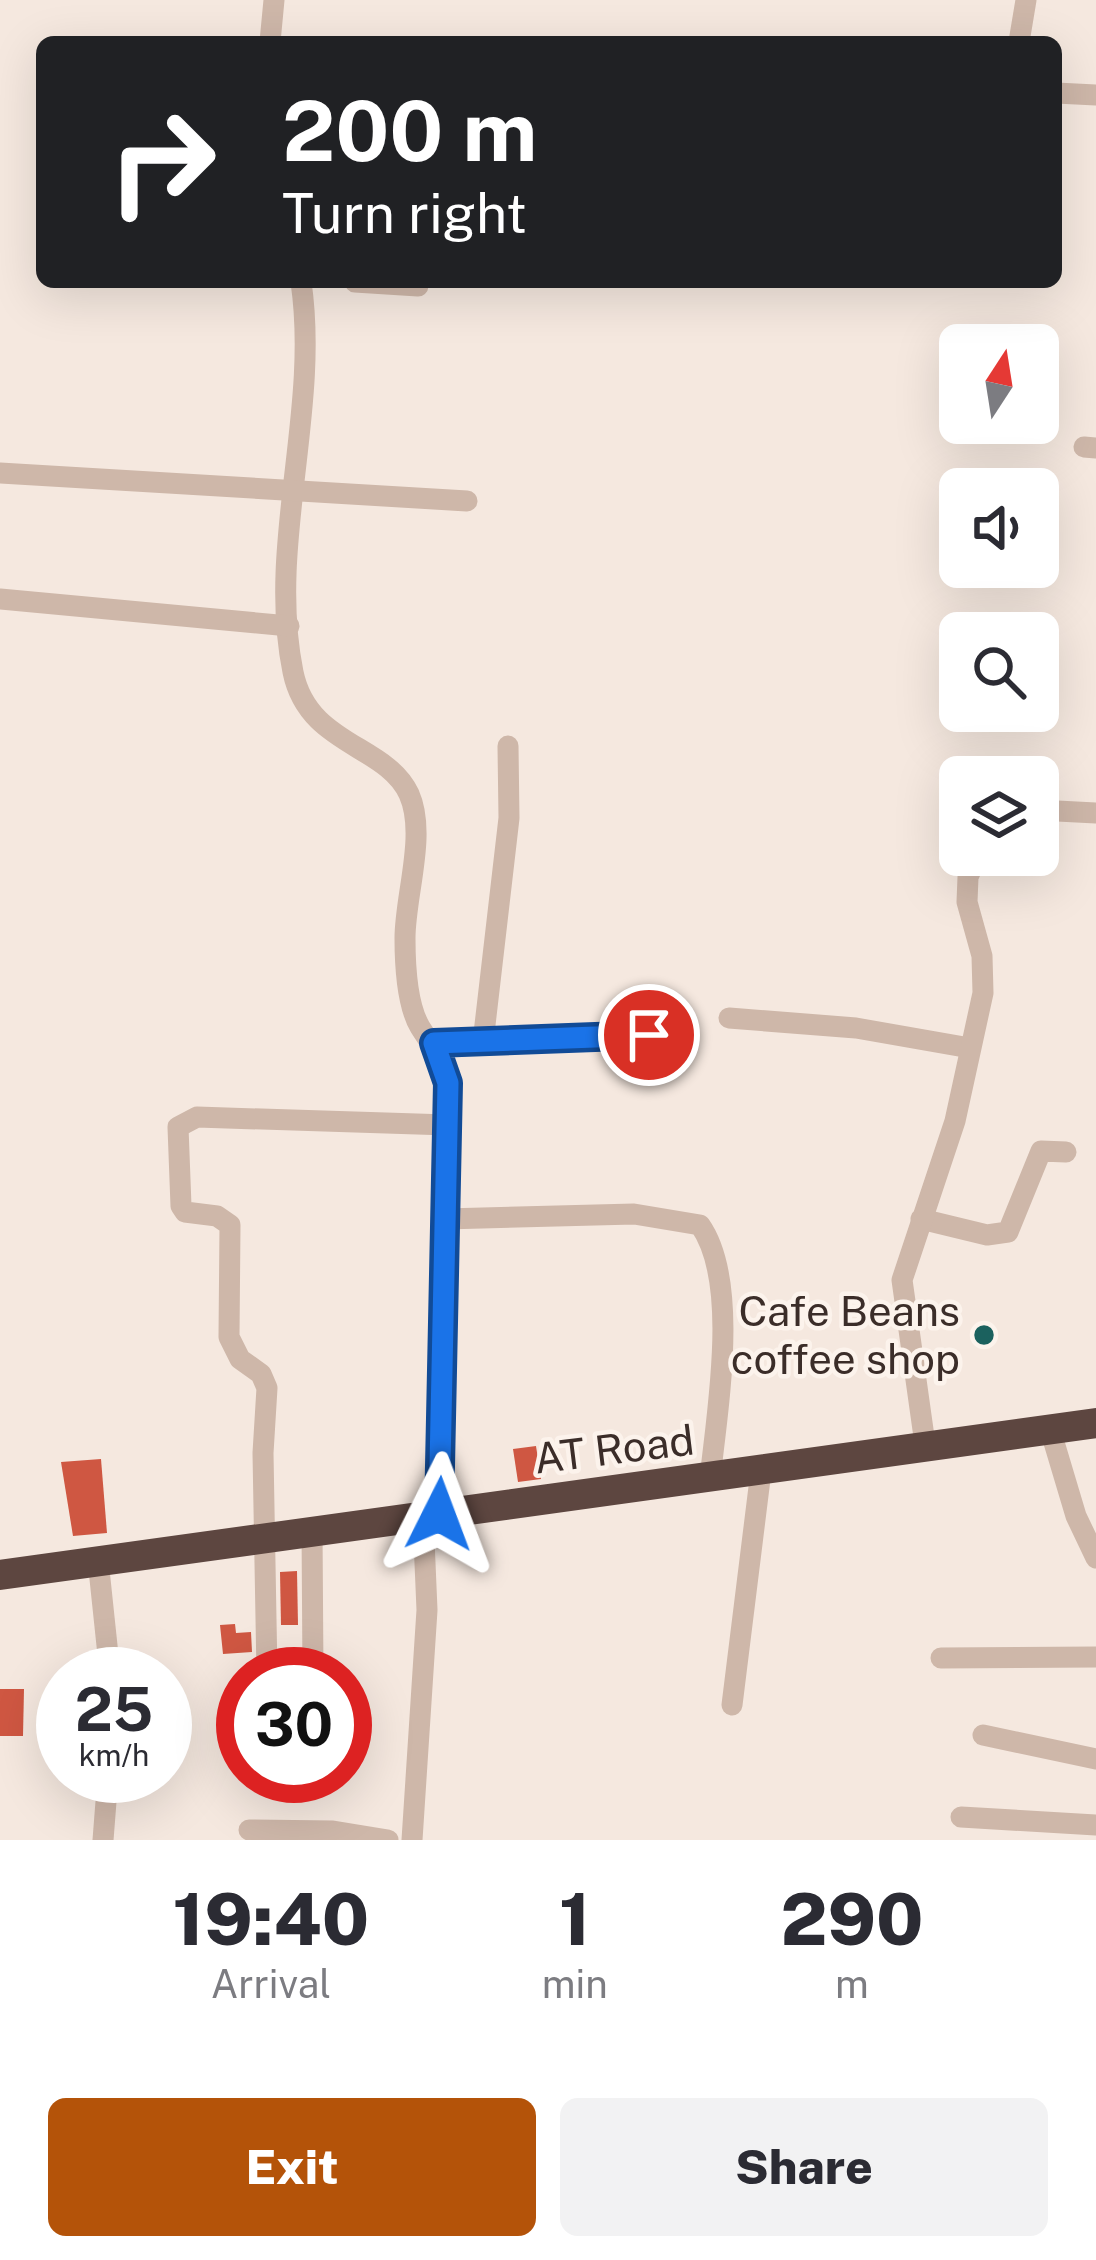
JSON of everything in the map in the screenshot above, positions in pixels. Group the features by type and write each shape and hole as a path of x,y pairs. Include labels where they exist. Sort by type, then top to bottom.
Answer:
{"highway":[{"name":"AT Road","path":"0,1575 1096,1423"}],"street":[{"path":"271,36 274,0"},
{"path":"1020,36 1026,0"},
{"path":"1062,93 1096,95"},
{"path":"301,288 289,626 293,674 314,715 342,743 389,769 411,798 415,823 405,939 411,1000 418,1025 444,1060 445,1219 412,1840"},
{"path":"0,473 467,501"},
{"path":"0,599 289,626"},
{"path":"483,1042 509,818 508,746"},
{"path":"1059,811 1096,813"},
{"path":"925,1444 902,1280 955,1121 985,975 967,902 968,876"},
{"path":"728,1018 856,1028 970,1048"},
{"path":"434,1043 649,1035"},
{"path":"267,1647 267,1388 261,1374 240,1359 229,1337 230,1225 181,1206 178,1127 186,1119 215,1117 448,1125"},
{"path":"921,1219 987,1235 1008,1232 1041,1151 1066,1152"},
{"path":"445,1219 634,1214 684,1218 700,1226 717,1255 720,1276 719,1397 710,1479"},
{"path":"1050,1429 1076,1516 1096,1558"},
{"path":"731,1705 761,1471"},
{"path":"312,1529 313,1647"},
{"path":"98,1561 107,1647"},
{"path":"941,1658 1096,1657"},
{"path":"983,1735 1096,1759"},
{"path":"103,1840 106,1803"},
{"path":"961,1817 1096,1825"},
{"path":"249,1830 316,1830 388,1840"}],"building":[{"path":"536,1446 541,1479 518,1482 513,1449"},
{"path":"101,1459 107,1533 73,1536 61,1462"},
{"path":"297,1571 298,1625 281,1625 280,1572"},
{"path":"235,1624 236,1633 251,1632 252,1647 222,1647 220,1625"},
{"path":"0,1689 24,1689 23,1736 0,1736"}],"place":[{"name":"Cafe Beans coffee shop","path":"984,1335"}],"route":[{"path":"439,1514 448,1083 444,1060 434,1043 649,1035"}]}
